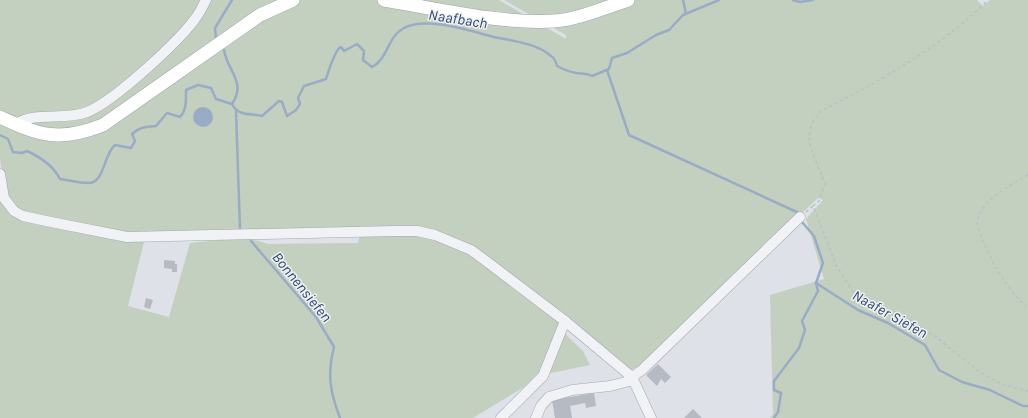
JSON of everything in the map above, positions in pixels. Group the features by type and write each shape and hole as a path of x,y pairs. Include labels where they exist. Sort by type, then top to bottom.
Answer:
{"main road":[{"path":"0,117 33,132 50,135 82,133 103,125 260,15 293,0"},
{"path":"384,0 496,19 555,21 594,12 628,0"}],"street":[{"path":"16,124 24,119 72,116 87,112 100,106 117,93 183,34 198,16 206,0"},
{"path":"0,174 4,198 14,211 24,216 127,237 394,230 417,231 435,235 471,250 565,321 633,378 651,418"},
{"path":"536,418 541,406 549,398 572,390 610,386 633,378 800,217"},
{"path":"501,418 543,376 565,321"}],"path":[{"path":"800,217 818,201 825,184 809,142 809,129 813,120 821,111 910,61 951,34 988,0"},
{"path":"1028,175 988,202 978,217 977,223 992,259 1013,294 1028,308"},
{"path":"813,206 836,265 856,297 904,316 931,334 981,373 1004,385 1028,391"}],"green space":[{"path":"0,0 499,0 566,39 566,35 504,0 977,0 983,6 990,0 1028,0 1028,418 770,418 773,414 770,295 824,279 806,219 823,200 818,198 639,366 630,370 490,259 431,231 121,239 144,242 128,306 169,317 190,243 245,237 268,244 358,243 360,233 388,233 419,235 436,239 453,246 502,276 564,323 542,369 524,387 473,418 0,418 0,191 4,191 0,158"},
{"path":"563,332 583,351 590,365 546,374"}],"water":[{"path":"203,107 210,110 213,117 210,124 203,127 196,124 193,117 196,110"}],"building":[{"path":"164,260 175,261 175,264 177,264 177,272 172,272 172,269 164,268"},
{"path":"146,298 153,300 150,309 144,307"},
{"path":"658,364 671,377 665,383 661,379 657,386 646,375"},
{"path":"594,393 596,406 586,408 585,403 570,406 572,418 555,418 552,400"},
{"path":"693,409 702,418 684,418"}],"waterway":[{"path":"216,38 215,28 232,0"},
{"path":"683,0 686,14"},
{"name":"Naafbach","path":"0,135 8,139 13,152 22,153 27,151 37,156 46,162 60,179 81,183 94,182 101,174 108,155 115,145 131,148 135,141 132,134 137,130 156,126 167,113 180,117 185,108 186,90 198,85 211,88 216,99 232,104 241,113 262,116 279,101 282,102 287,116 296,110 300,104 298,98 304,86 326,79 334,56 341,47 344,51 357,44 364,51 363,60 372,67 385,54 398,32 413,25 424,24 436,24 461,28 531,45 552,57 557,66 571,72 592,76 609,69 612,58 627,53 656,35 669,30 683,15 719,0"},
{"name":"Naafbach","path":"793,0 800,2 813,0"},
{"path":"224,50 235,77 238,89 232,104"},
{"name":"Naafer Siefen","path":"607,70 629,135 799,213"},
{"name":"Bonnensiefen","path":"236,111 240,229"},
{"name":"Naafer Siefen","path":"802,222 814,236 823,263 816,283"},
{"name":"Bonnensiefen","path":"251,241 316,317 334,347 330,374 334,400 340,418"},
{"name":"Naafer Siefen","path":"816,283 858,310 888,323 925,345 939,370 962,382 990,390 1023,406 1028,406"},
{"path":"774,418 778,412 781,393 774,390 774,381 799,348 805,330 802,321 818,291 816,283"}]}
